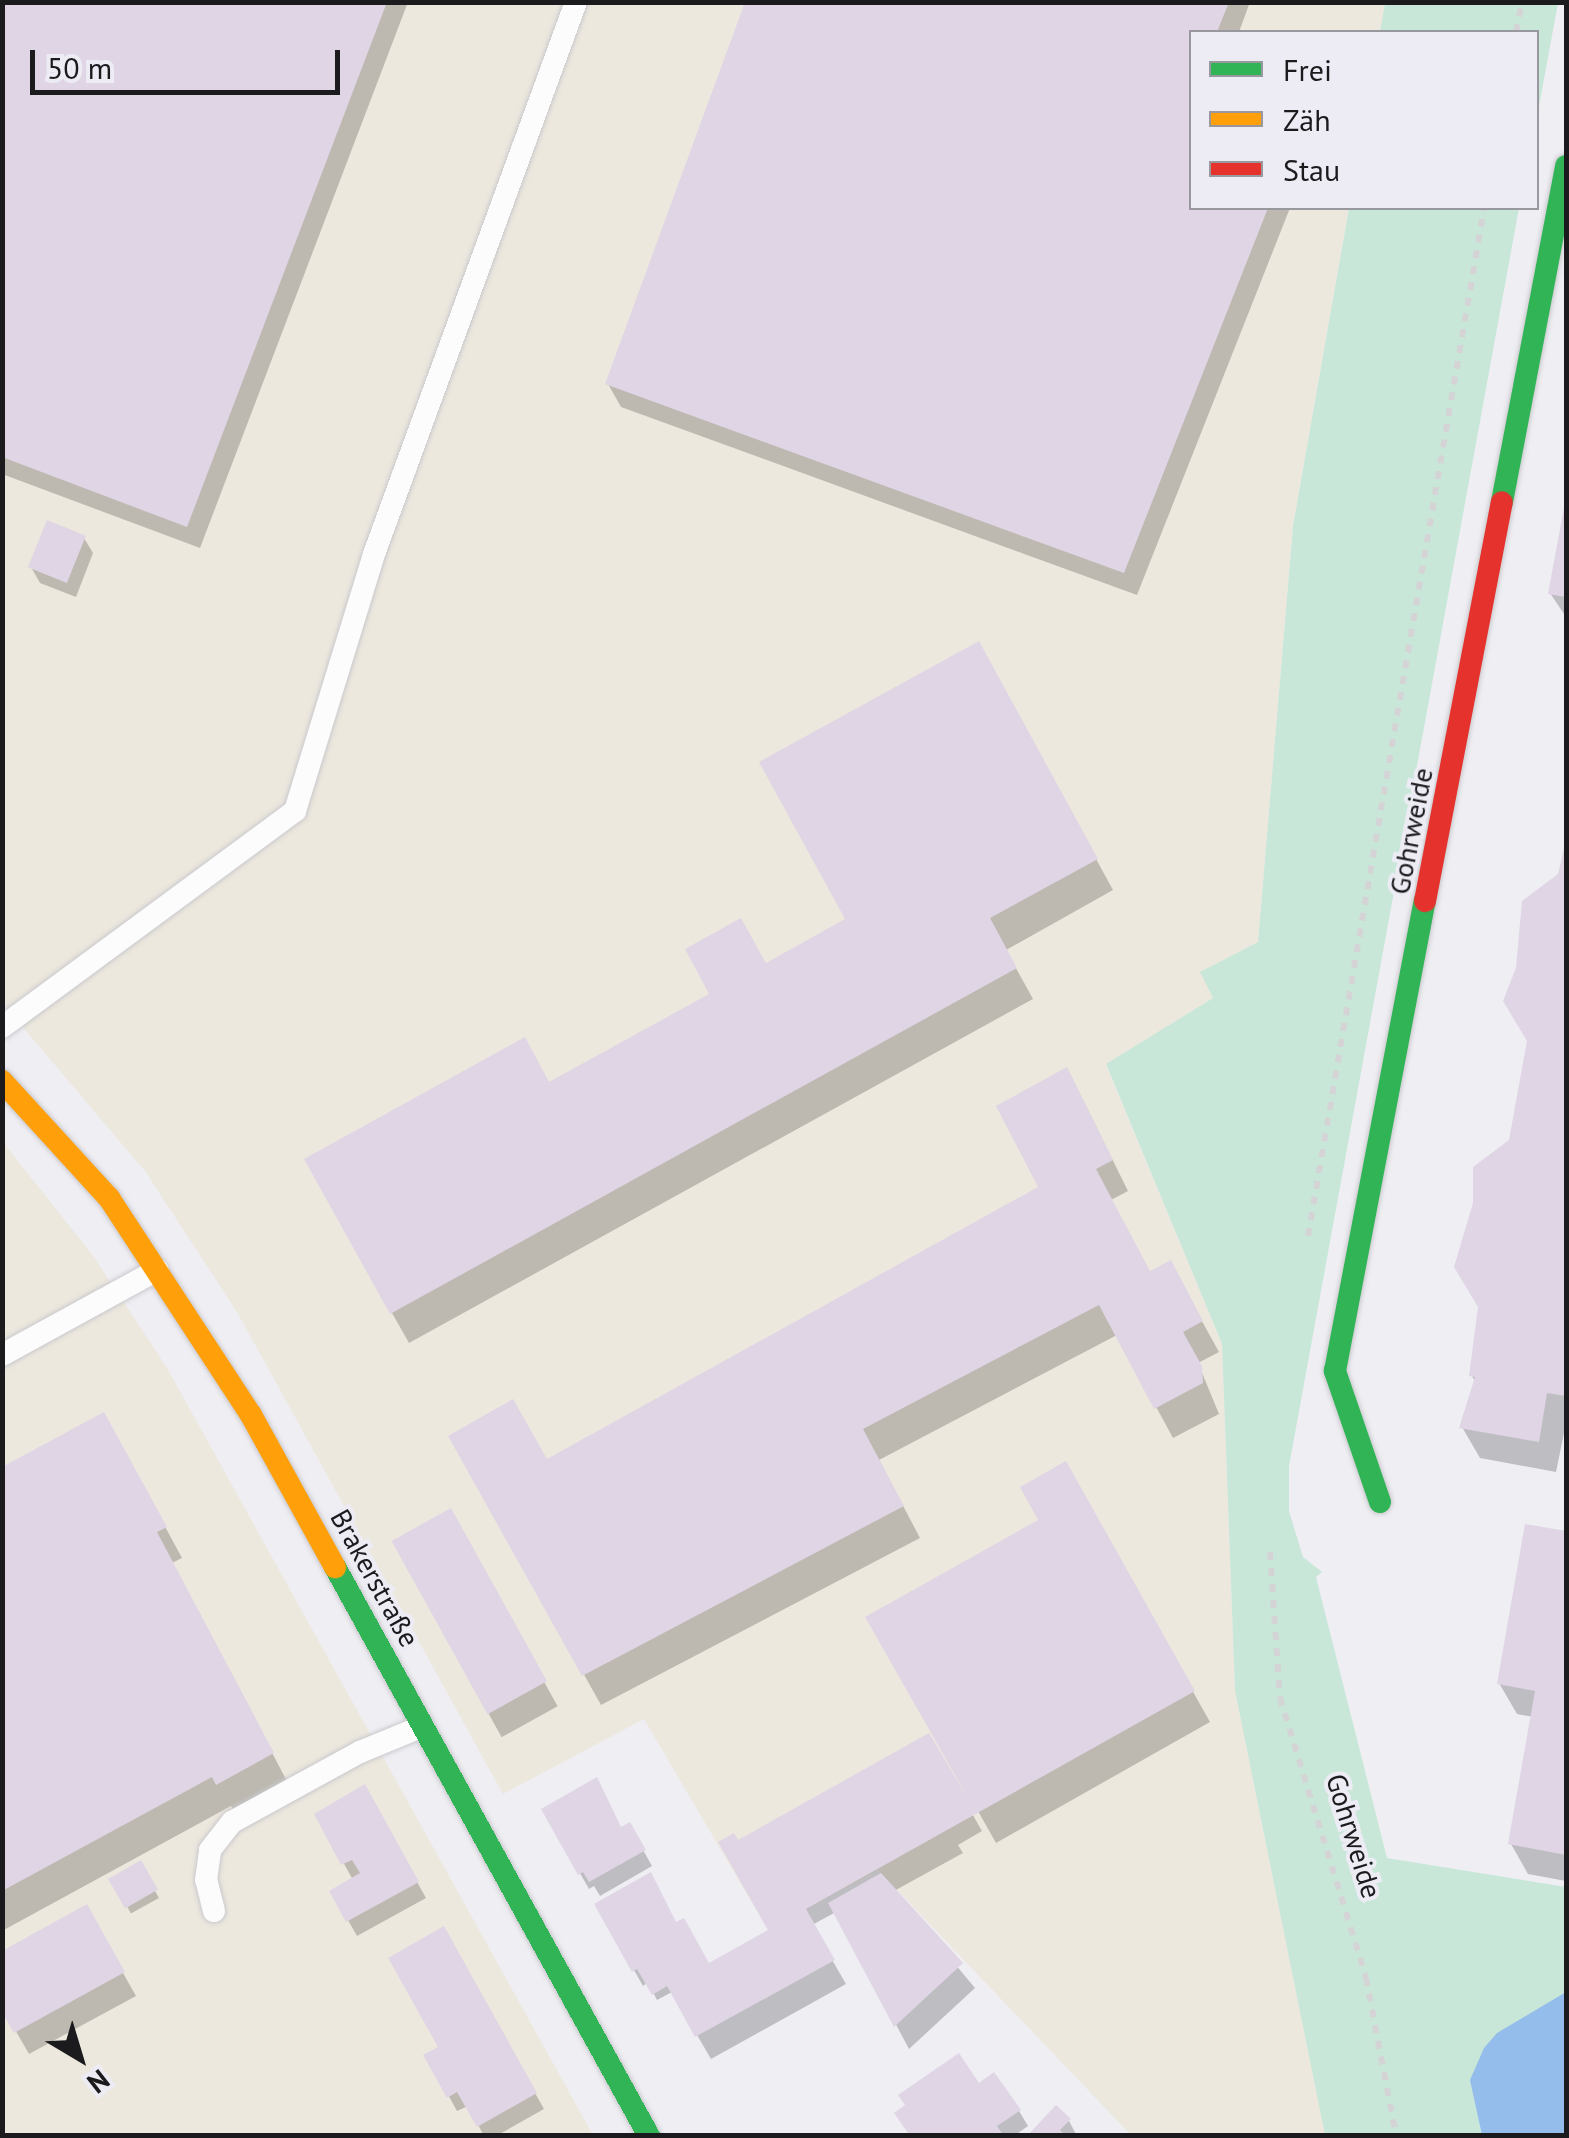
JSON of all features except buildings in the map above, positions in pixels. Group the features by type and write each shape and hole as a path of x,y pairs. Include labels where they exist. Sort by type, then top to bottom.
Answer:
{"street":[{"name":"Gohrweide","path":"1380,1502 1336,1371 1562,221 1566,166"},
{"name":"Brakerstraße","path":"2,1081 109,1198 251,1415 650,2136"}],"lane":[{"path":"2,1027 295,811 374,554 576,2"},
{"path":"2,1356 156,1270"},
{"path":"214,1911 206,1880 210,1850 232,1822 360,1752 423,1726"}],"path":[{"path":"1516,30 1522,2"},
{"name":"Gohrweide","path":"1306,1250 1484,210"},
{"name":"Gohrweide","path":"1270,1552 1280,1698 1366,1978 1396,2136"}],"shaded area":[{"path":"2,3 1385,3 1380,30 1189,30 1189,210 1349,210 1293,526 1258,942 1201,972 1213,998 1106,1065 1222,1344 1235,1691 1325,2133 1131,2135 878,1870 768,1930 644,1719 503,1794 237,1312 145,1171 3,1004"},
{"path":"2,1141 94,1257 167,1368 593,2135 3,2135"}],"green space":[{"path":"1385,3 1558,3 1539,106 1539,30 1380,30"},
{"path":"1349,210 1519,210 1289,1466 1289,1511 1303,1557 1322,1572 1316,1577 1387,1858 1566,1887 1566,2135 1325,2135 1235,1691 1222,1344 1106,1064 1213,998 1200,972 1258,942 1293,526"}],"water":[{"path":"1566,1992 1566,2135 1482,2135 1470,2080 1484,2048 1497,2033"}],"traffic: fast":[{"path":"1502,502 1566,166"},
{"path":"1380,1502 1335,1371 1425,901"},
{"path":"335,1567 649,2136"}],"traffic: slow":[{"path":"2,1081 109,1198 251,1415 335,1567"}],"traffic: jam":[{"path":"1425,901 1502,502"}]}
